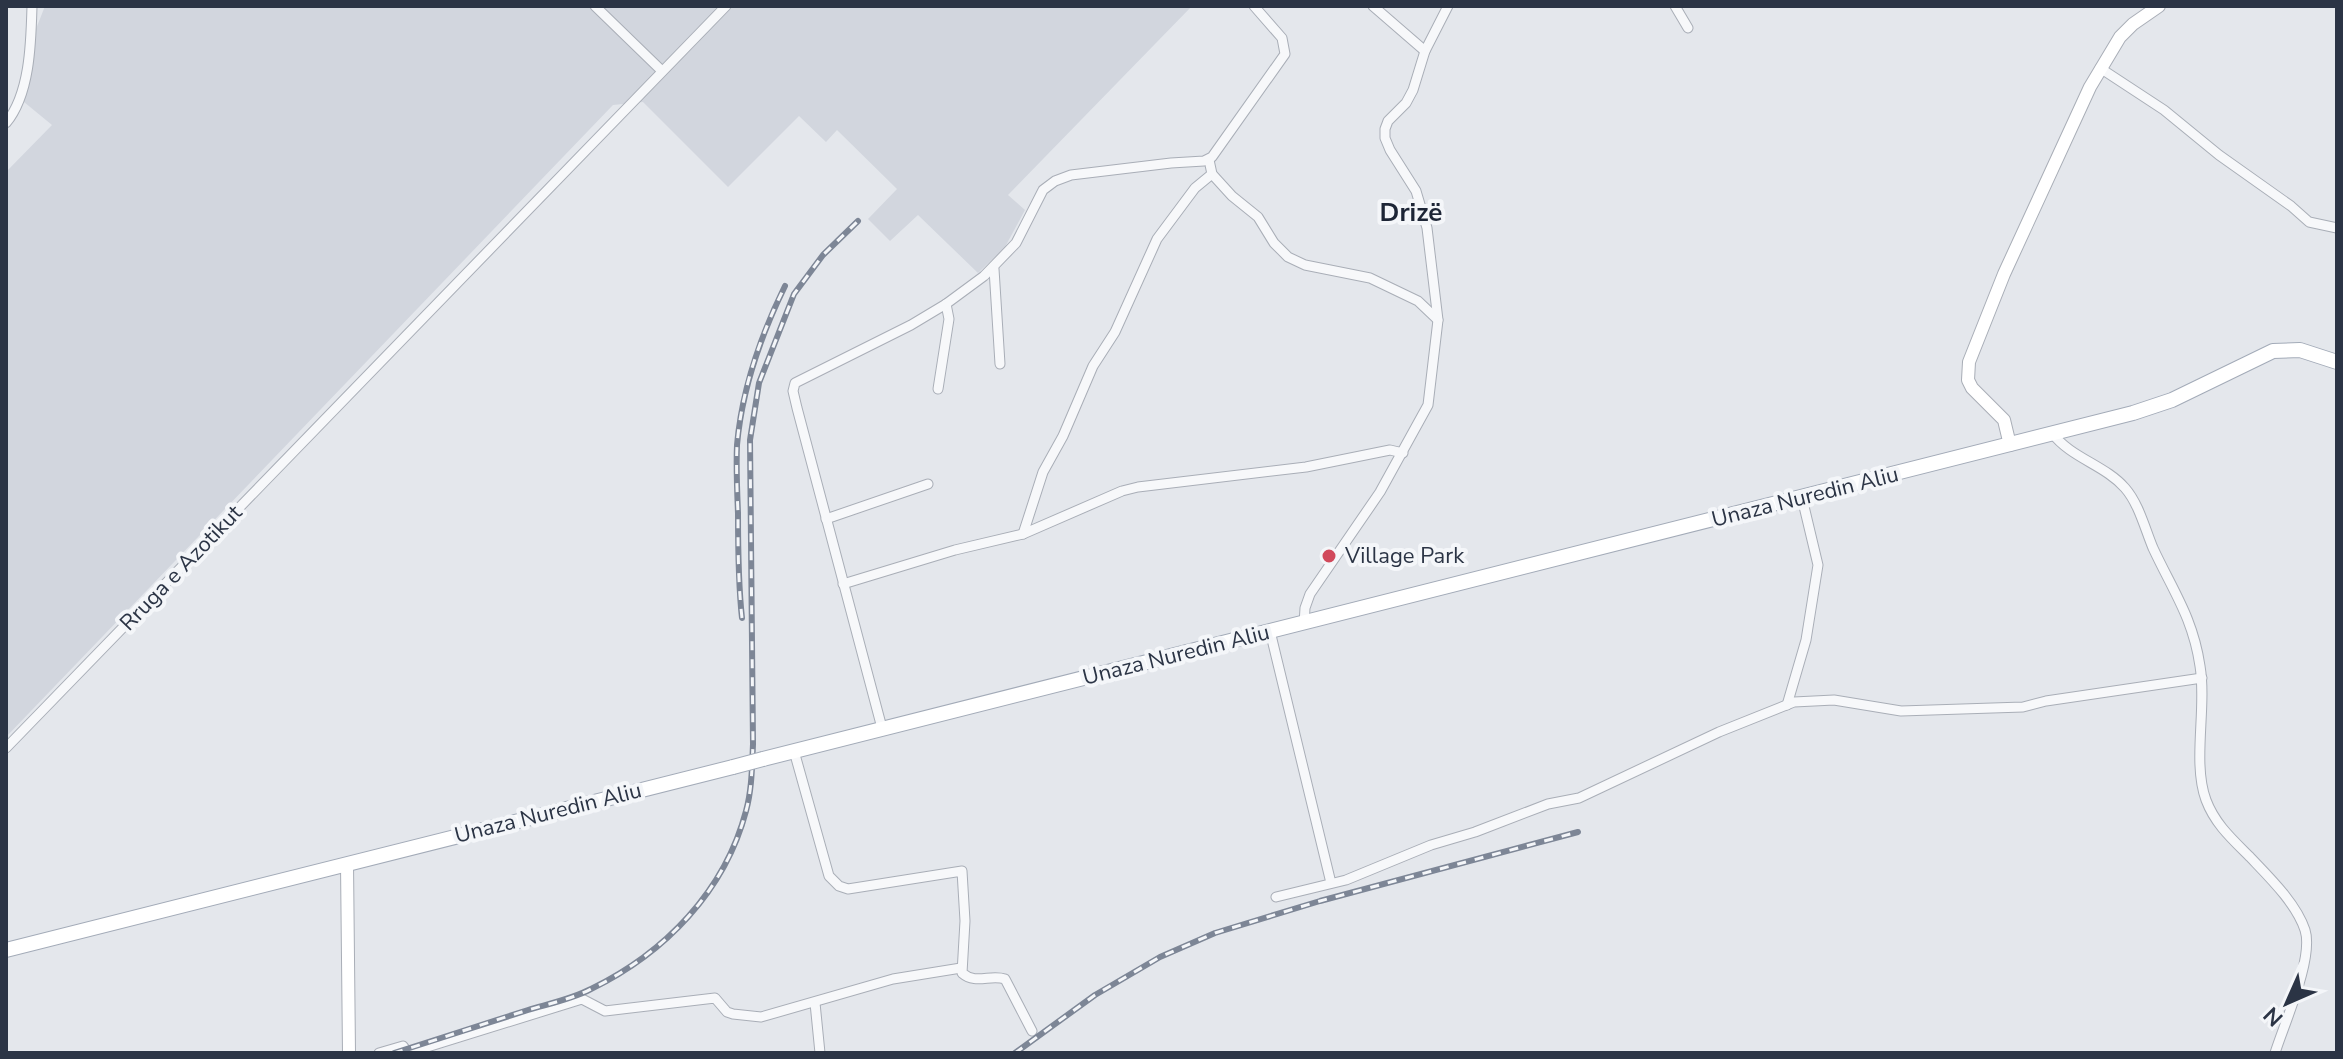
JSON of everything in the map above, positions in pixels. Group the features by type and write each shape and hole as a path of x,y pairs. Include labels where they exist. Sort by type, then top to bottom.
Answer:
{"main road":[{"path":"2010,445 2004,420 1968,380 1969,362 2004,274 2100,68 2120,37 2159,6"},
{"name":"Unaza Nuredin Aliu","path":"6,950 2155,407 2273,351 2300,350 2337,362"},
{"path":"347,864 348,1053"}],"street":[{"path":"6,123 19,103 23,87 32,6"},
{"path":"595,6 662,71"},
{"name":"Rruga e Azotikut","path":"6,748 726,6"},
{"path":"1254,6 1282,38 1285,54 1209,160 1212,174 1232,196 1258,217 1274,243 1288,257 1315,268 1370,278 1418,301 1438,320"},
{"path":"1373,6 1425,51"},
{"path":"1304,624 1310,594 1360,524 1428,405 1438,320 1423,212 1416,191 1385,138 1388,121 1406,103 1413,90 1425,51 1448,6"},
{"path":"1675,6 1688,28"},
{"path":"2100,68 2164,110 2309,222 2337,228"},
{"path":"882,728 797,408 793,391 795,383 946,304 994,269 1025,230 1043,190 1055,181 1071,175 1209,160"},
{"path":"1023,534 1043,472 1063,436 1093,366 1115,332 1157,239 1195,188 1212,174"},
{"path":"994,269 1000,364"},
{"path":"938,389 949,319 946,304"},
{"path":"2052,433 2063,445 2119,482 2131,495 2158,559 2185,609 2196,643 2204,705 2200,768 2206,799 2220,826 2263,871 2299,917 2305,930 2307,940 2303,963 2275,1053"},
{"path":"843,584 955,550 1023,534 1138,487 1306,467 1390,450 1403,453"},
{"path":"826,519 928,484"},
{"path":"1787,705 1806,640 1818,576 1817,552 1802,498"},
{"path":"1270,631 1331,883"},
{"path":"1276,897 1361,875 1431,845 1548,804 1579,798 1719,732 1801,701 1834,700 1901,711 2023,707 2202,678"},
{"path":"794,751 826,868 839,886 855,888 962,871 965,921 962,973 970,979 1005,979 1032,1031"},
{"path":"379,1053 403,1046 408,1053 582,999 605,1011 715,998 727,1012 744,1017 761,1017 893,979 961,968"},
{"path":"815,1003 820,1053"}],"shaded area":[{"path":"45,6 1192,6 1008,195 1025,210 1005,247 978,273 918,215 890,241 868,219 897,189 837,130 826,142 799,116 728,187 643,102 613,105 6,737 6,172 52,125 24,102 36,29"}],"railway":[{"path":"394,1053 568,998 618,974 667,938 707,893 723,868 746,811 751,778 750,440 759,383 794,294 823,255 858,221"},
{"path":"742,618 738,565 739,424 754,363 785,286"},
{"path":"1015,1053 1095,995 1160,957 1215,933 1320,901 1578,832"}],"place":[{"name":"Village Park","path":"1329,556"}],"district":[{"name":"Drizë","path":"1411,212"}]}
